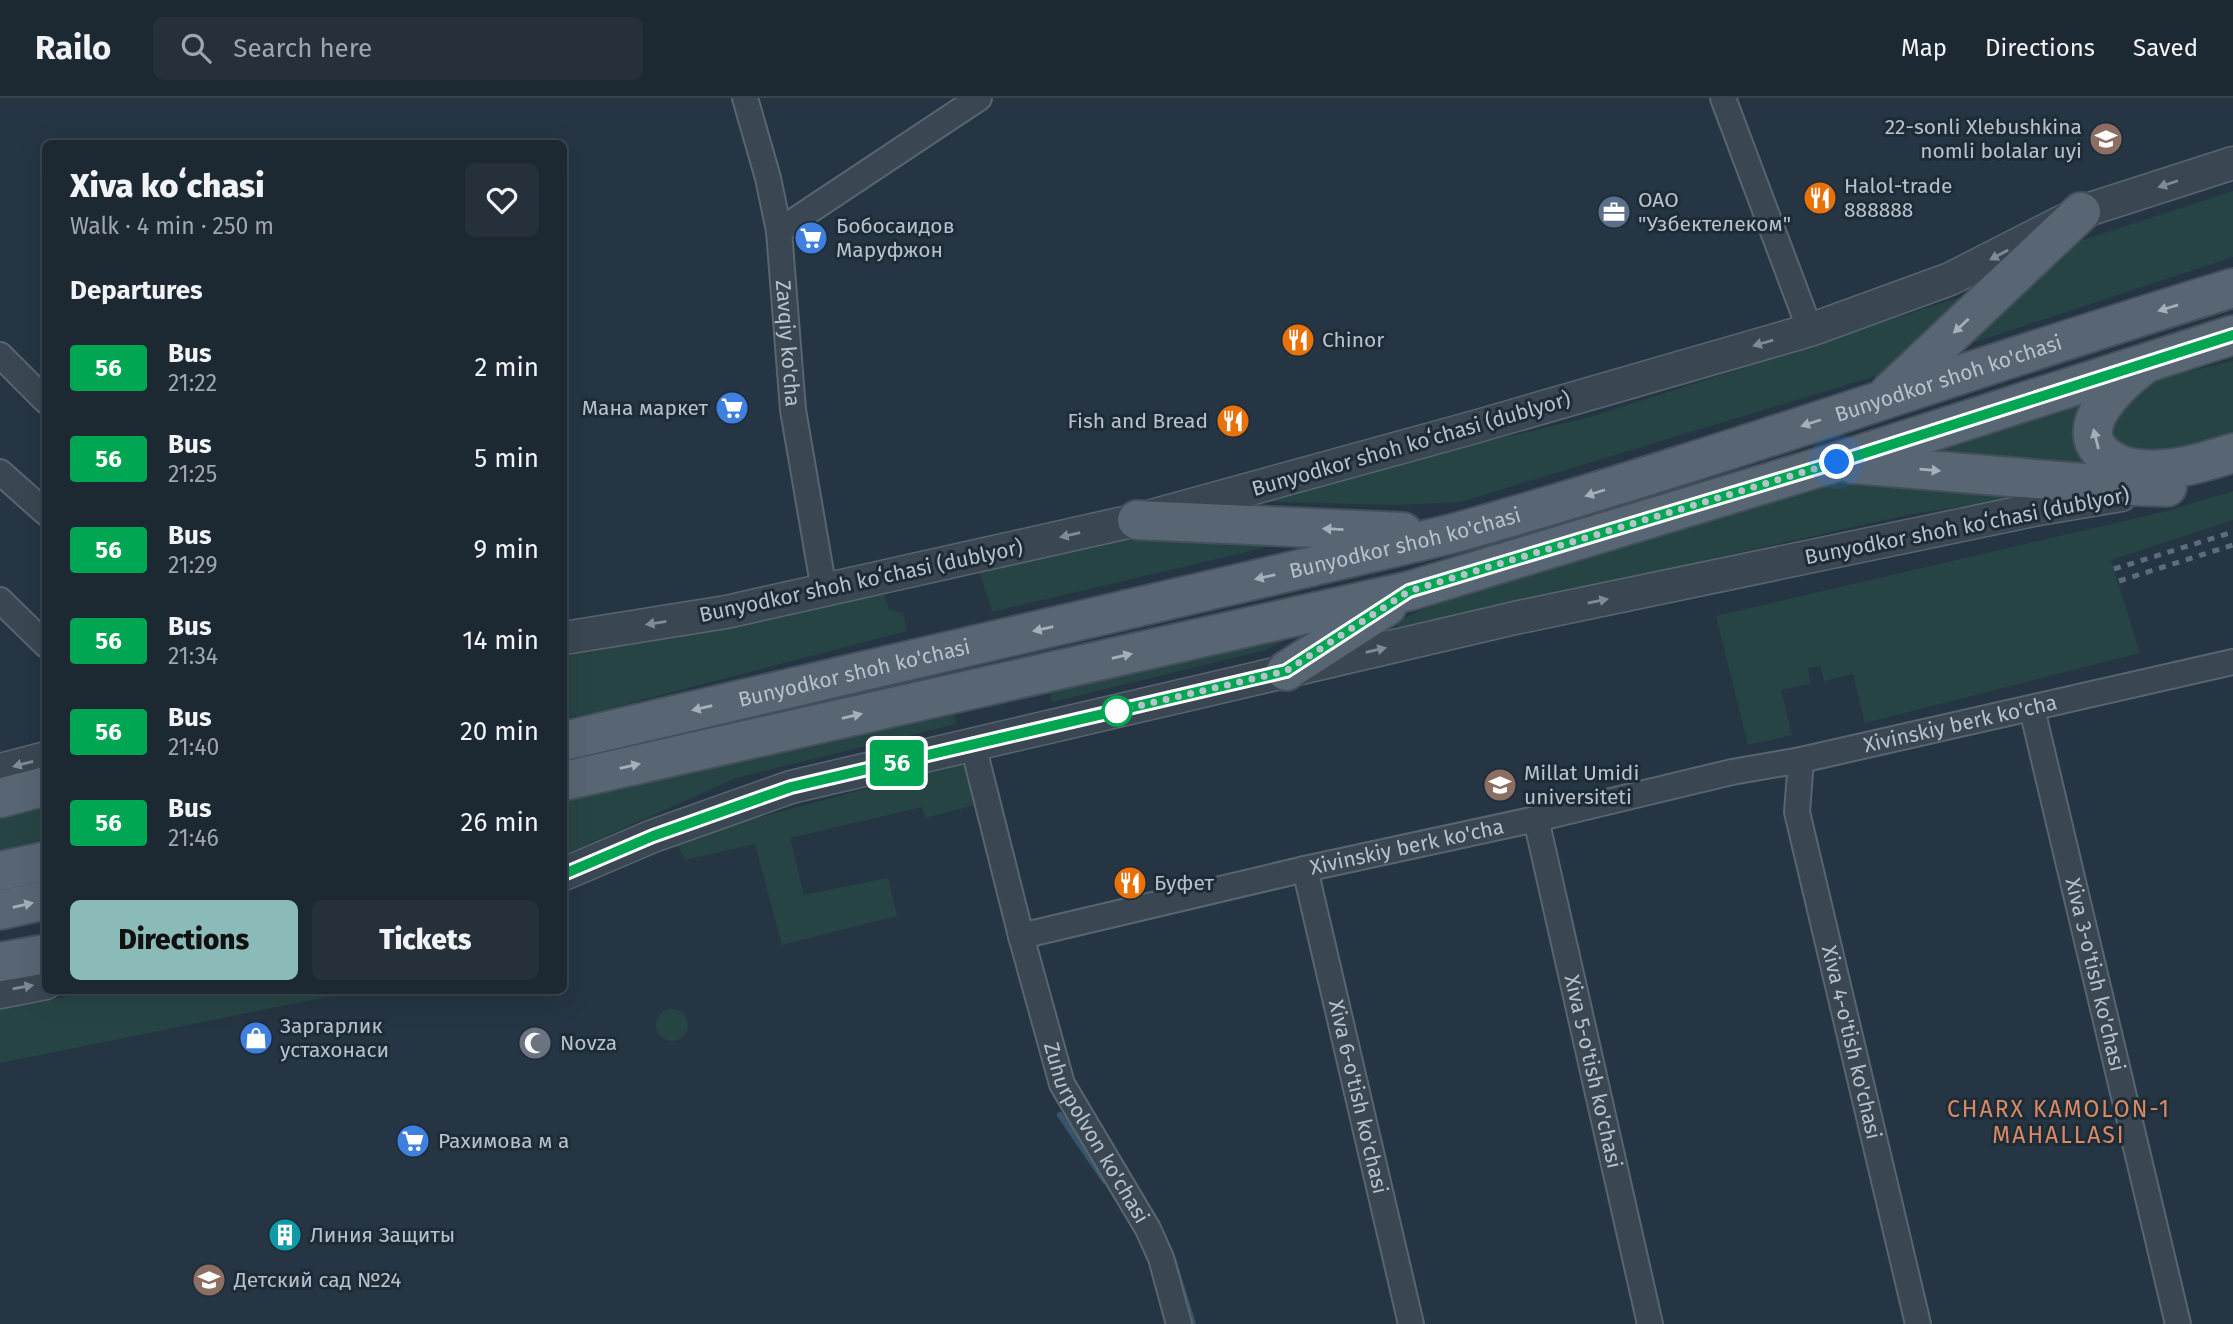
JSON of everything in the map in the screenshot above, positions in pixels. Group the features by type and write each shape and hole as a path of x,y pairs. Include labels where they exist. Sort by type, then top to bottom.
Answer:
{"main road":[{"path":"1881,401 2081,212"},
{"name":"Bunyodkor shoh ko'chasi","path":"567,740 1451,534 1575,499 2233,288"},
{"name":"Bunyodkor shoh ko'chasi","path":"567,780 1409,591 1837,462 2233,335"},
{"path":"2148,361 2123,380 2106,398 2093,431 2093,438 2099,450 2107,458 2124,466 2154,470 2233,453"},
{"path":"1837,462 2108,485 2168,487"},
{"path":"1137,520 1451,534"},
{"path":"1286,671 1409,591"},
{"path":"0,798 42,787"},
{"path":"0,871 42,862"},
{"path":"0,910 42,901"},
{"path":"0,962 42,955"}],"street":[{"name":"Zavqiy ko'cha","path":"745,98 768,178 779,231 793,410 824,590"},
{"path":"779,231 979,98"},
{"path":"1723,98 1810,330"},
{"name":"Bunyodkor shoh koʻchasi (dublyor)","path":"567,638 726,612 1137,520 1471,428 1810,330 1950,279 2081,212 2233,163"},
{"path":"0,355 42,397"},
{"name":"Bunyodkor shoh koʻchasi (dublyor)","path":"567,873 687,824 791,787 1529,615 2019,513 2168,487 2233,471"},
{"path":"0,472 42,509"},
{"path":"0,600 42,641"},
{"name":"Xivinskiy berk ko'cha","path":"1021,936 1732,772 1801,760 2233,662"},
{"name":"Xiva 3-o'tish ko'chasi","path":"2032,709 2178,1324"},
{"path":"973,745 1021,936"},
{"path":"0,770 42,759"},
{"name":"Xiva 4-o'tish ko'chasi","path":"1801,760 1797,812 1918,1324"},
{"name":"Xiva 5-o'tish ko'chasi","path":"1536,819 1650,1324"},
{"name":"Xiva 6-o'tish ko'chasi","path":"1306,869 1411,1324"},
{"name":"Zuhurpolvon ko'chasi","path":"1021,936 1062,1084 1148,1229 1161,1258 1179,1324"},
{"path":"0,992 42,984"}],"green space":[{"path":"2233,191 2233,257 1957,348 2068,245"},
{"path":"1976,292 1925,342 1876,376 1460,502 1397,505 1235,501 1591,417"},
{"path":"2233,361 2233,441 2176,459 2116,449 2109,425 2143,382"},
{"path":"2086,403 2098,469 1940,457 1944,446"},
{"path":"1856,475 2065,491 1907,515 1398,629 1397,622 1458,591"},
{"path":"2233,491 2233,520 2111,560 2140,653 1865,723 1853,674 1824,681 1820,666 1808,668 1810,684 1781,690 1792,735 1748,745 1716,616 2167,511"},
{"path":"1100,536 1310,537 992,612 977,565"},
{"path":"881,584 889,610 903,613 907,631 567,717 567,653 628,644"},
{"path":"1308,628 1266,650 1052,702 1049,686"},
{"path":"953,709 956,724 736,778 567,854 567,797"},
{"path":"968,761 979,804 925,818 922,807 790,838 804,895 888,878 897,916 782,945 755,844 685,860 677,844 728,826"},
{"path":"42,807 42,840 0,850 0,817"},
{"path":"82,994 341,994 0,1063 0,1009"},
{"path":"672,1009 683,1014 688,1025 683,1036 672,1041 661,1036 656,1025 661,1014"}],"waterway":[{"path":"1060,1115 1105,1181 1112,1180"},
{"path":"1173,1259 1193,1324"}],"railway":[{"path":"2114,569 2233,532"},
{"path":"2119,581 2233,545"}],"bus line":[{"name":"56","path":"567,873 653,836 791,787 1286,671 1409,591 1837,462 2233,335"}],"place":[{"name":"22-sonli Xlebushkina nomli bolalar uyi","path":"2106,139"},
{"name":"Halol-trade 888888","path":"1820,198"},
{"name":"ОАО \"Узбектелеком\"","path":"1614,212"},
{"name":"Бобосаидов Маруфжон","path":"811,238"},
{"name":"Chinor","path":"1298,340"},
{"name":"Мана маркет","path":"732,408"},
{"name":"Fish and Bread","path":"1233,421"},
{"name":"Millat Umidi universiteti","path":"1500,785"},
{"name":"Буфет","path":"1130,883"},
{"name":"Заргарлик устахонаси","path":"256,1038"},
{"name":"Novza","path":"535,1043"},
{"name":"Рахимова м а","path":"413,1141"},
{"name":"Линия Защиты","path":"285,1235"},
{"name":"Детский сад №24","path":"209,1280"}],"district":[{"name":"CHARX KAMOLON-1 MAHALLASI","path":"2059,1122"}],"route":[{"path":"1117,711 1286,671 1409,591 1837,462"}]}
